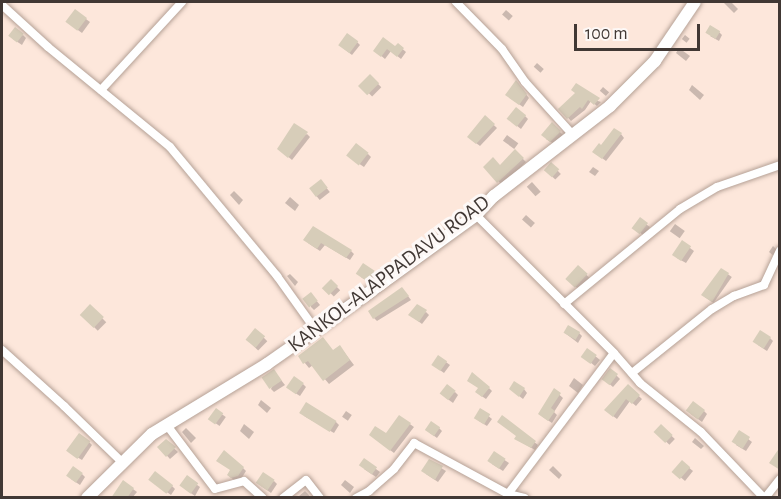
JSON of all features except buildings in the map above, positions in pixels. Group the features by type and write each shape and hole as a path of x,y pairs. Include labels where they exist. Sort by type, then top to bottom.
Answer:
{"main road":[{"name":"KANKOL-ALAPPADAVU ROAD","path":"87,498 122,462 166,424 267,364 476,215 494,196 610,106 655,61 695,2"}],"street":[{"path":"100,90 182,2"},
{"path":"456,2 502,49 525,82 572,134"},
{"path":"2,5 170,147 277,276 315,329"},
{"path":"564,304 680,209 717,187 780,165"},
{"path":"476,215 632,373 668,407 701,432 764,498 780,479"},
{"path":"632,373 712,309 734,296 764,285 780,251"},
{"path":"2,350 122,462"},
{"path":"508,494 614,353"},
{"path":"166,424 215,489 244,481 262,498"},
{"path":"356,498 369,491 394,469 414,443 508,494 525,498"},
{"path":"283,498 306,480 320,498"}]}
